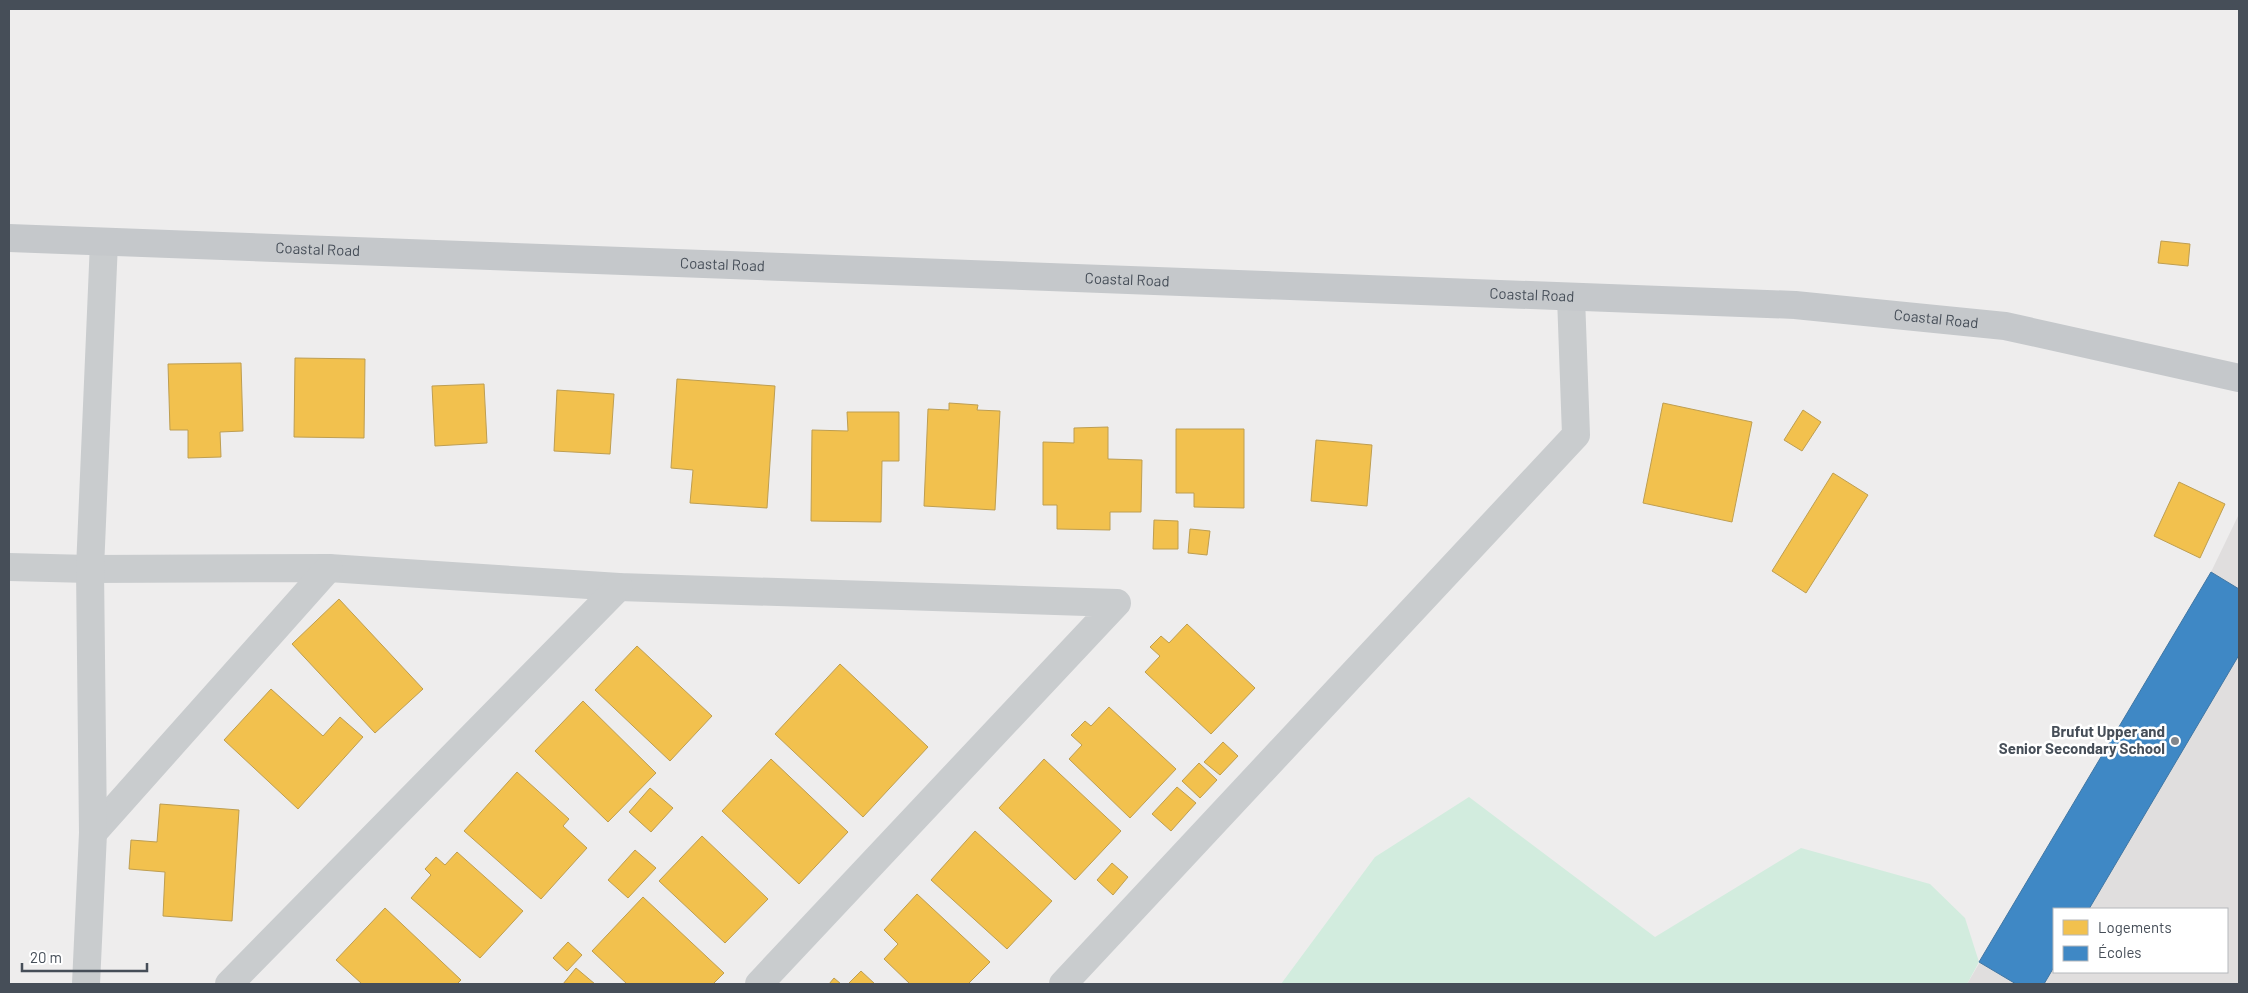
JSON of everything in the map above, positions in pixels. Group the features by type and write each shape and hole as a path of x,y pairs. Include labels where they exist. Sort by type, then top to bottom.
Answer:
{"main road":[{"name":"Coastal Road","path":"9,238 1795,305 2006,326 2239,378"}],"street":[{"path":"86,984 93,833 90,569 104,242"},
{"path":"1063,984 1576,435 1571,297"},
{"path":"9,567 90,569 329,568 619,587 1117,603 759,984"},
{"path":"93,833 329,568"},
{"path":"229,984 619,587"}],"shaded area":[{"name":"Brufut Upper and Senior Secondary School","path":"2239,514 2239,984 1967,984 2211,572"}],"green space":[{"path":"1469,797 1655,937 1801,848 1930,884 1965,918 1979,962 1967,984 1281,984 1375,857"}],"building: Logements":[{"path":"2161,241 2190,244 2188,266 2158,263"},
{"path":"295,358 365,359 364,438 294,437"},
{"path":"241,363 243,431 220,432 221,457 188,458 188,430 170,430 168,364"},
{"path":"677,379 775,386 767,508 690,503 693,470 671,468"},
{"path":"484,384 487,443 435,446 432,386"},
{"path":"557,390 614,394 610,454 554,451"},
{"path":"949,403 978,405 977,410 1000,411 995,510 924,506 928,409 949,410"},
{"path":"1663,403 1752,422 1732,522 1643,503"},
{"path":"1803,410 1821,422 1802,451 1784,440"},
{"path":"847,412 899,412 899,461 882,461 881,522 811,521 812,430 848,431"},
{"path":"1108,427 1108,459 1142,460 1141,512 1110,512 1110,530 1057,529 1057,505 1043,505 1043,442 1074,443 1074,428"},
{"path":"1176,429 1244,429 1244,508 1194,507 1194,493 1176,493"},
{"path":"1316,440 1372,445 1367,506 1311,501"},
{"path":"1833,473 1868,495 1806,593 1772,571"},
{"path":"2179,482 2225,504 2200,558 2154,536"},
{"path":"1154,520 1178,521 1178,549 1153,549"},
{"path":"1190,529 1210,531 1207,555 1188,553"},
{"path":"339,599 423,689 375,733 292,644"},
{"path":"1187,624 1255,688 1211,734 1145,672 1160,656 1150,647 1161,636 1169,643"},
{"path":"637,646 712,716 670,761 595,690"},
{"path":"840,664 928,747 863,817 775,734"},
{"path":"271,689 323,736 340,717 363,737 298,809 224,740"},
{"path":"583,701 656,773 608,822 535,751"},
{"path":"1109,707 1176,769 1130,818 1069,759 1082,745 1071,735 1085,721 1091,726"},
{"path":"1223,742 1238,756 1220,775 1204,762"},
{"path":"771,759 848,832 799,884 722,811"},
{"path":"1044,759 1121,831 1075,880 999,808"},
{"path":"1199,763 1217,780 1200,798 1182,781"},
{"path":"517,772 569,819 563,826 587,848 541,899 464,831"},
{"path":"1177,787 1196,803 1171,831 1152,814"},
{"path":"650,788 673,808 651,832 629,812"},
{"path":"160,804 239,810 232,921 163,916 165,872 129,869 131,840 157,842"},
{"path":"975,831 1052,901 1007,949 931,880"},
{"path":"702,836 768,899 725,943 659,881"},
{"path":"635,850 656,868 628,898 608,880"},
{"path":"457,852 523,911 480,958 411,898 431,875 425,869 436,857 445,865"},
{"path":"1112,863 1128,877 1113,895 1097,880"},
{"path":"917,894 990,962 968,984 910,984 884,959 898,944 884,930"},
{"path":"643,897 724,973 713,984 627,984 592,951"},
{"path":"385,908 461,980 457,984 362,984 336,960"},
{"path":"568,942 582,955 567,971 553,958"},
{"path":"576,968 595,984 563,984"},
{"path":"861,971 875,984 848,984"},
{"path":"834,978 841,984 829,984"}],"building: Écoles":[{"path":"2211,572 2239,589 2239,655 2090,908 2053,908 2053,969 2044,984 2016,984 1979,962"}],"place":[{"name":"Brufut Upper and Senior Secondary School","path":"2175,741"}]}
